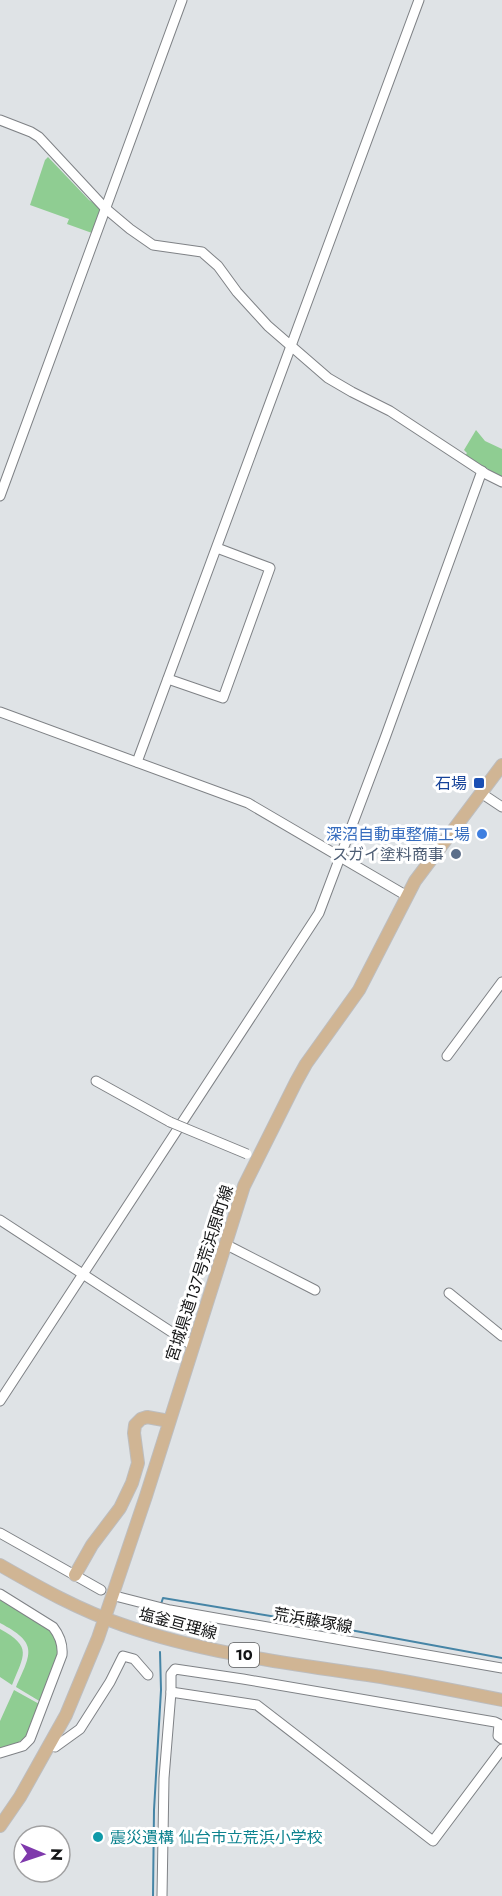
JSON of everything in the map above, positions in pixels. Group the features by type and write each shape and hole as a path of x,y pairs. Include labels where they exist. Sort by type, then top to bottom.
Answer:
{"main road":[{"name":"宮城県道137号荒浜原町線","path":"0,1826 50,1745 72,1701 104,1618 193,1347 252,1156 306,1064 359,990 415,881 502,765"},
{"path":"75,1575 92,1545 116,1516 132,1483 138,1462 135,1425 147,1417 169,1421"},
{"name":"塩釜亘理線","path":"0,1565 47,1592 125,1626 204,1647 276,1662 384,1678 502,1700"}],"street":[{"path":"0,496 182,0"},
{"path":"137,762 419,0"},
{"path":"0,120 39,137 105,208 153,245 202,252 218,266 237,292 268,326 328,378 390,411 502,482"},
{"path":"0,1401 319,913 482,471"},
{"path":"168,679 223,698 270,568 217,548"},
{"path":"0,712 248,802 407,896"},
{"path":"481,794 502,807"},
{"path":"447,1056 502,982"},
{"path":"96,1081 170,1122 252,1156"},
{"path":"0,1220 193,1347"},
{"path":"225,1244 315,1290"},
{"path":"449,1293 502,1336"},
{"path":"0,1533 101,1590"},
{"path":"0,1594 53,1627 63,1647 55,1675 30,1739 23,1746 0,1753"},
{"name":"荒浜藤塚線","path":"119,1597 155,1607 502,1668"},
{"path":"50,1745 55,1747 80,1729 110,1682 123,1656 134,1659 148,1675"},
{"path":"162,1896 164,1778 171,1674 175,1670 181,1669 495,1722 499,1724 498,1736 502,1739"},
{"path":"171,1692 257,1705 433,1841 502,1749"}],"green space":[{"path":"48,157 89,200 101,208 92,233 67,224 69,219 30,205"},
{"path":"476,430 485,441 502,449 502,477 465,456 467,453 464,450"},
{"path":"0,1600 48,1628 54,1636 57,1654 41,1702 16,1687 26,1665 28,1649 21,1637 0,1623"},
{"path":"0,1629 17,1641 23,1652 12,1685 0,1677"},
{"path":"14,1690 41,1705 24,1739 0,1750 0,1721"}],"waterway":[{"path":"161,1604 163,1598 313,1623"},
{"path":"159,1620 160,1610"},
{"path":"323,1625 502,1658"},
{"path":"153,1896 154,1810 161,1690 160,1652"}],"place":[{"name":"石場","path":"479,783"},
{"name":"深沼自動車整備工場","path":"482,834"},
{"name":"スガイ塗料商事","path":"456,854"},
{"name":"震災遺構 仙台市立荒浜小学校","path":"98,1837"}]}
